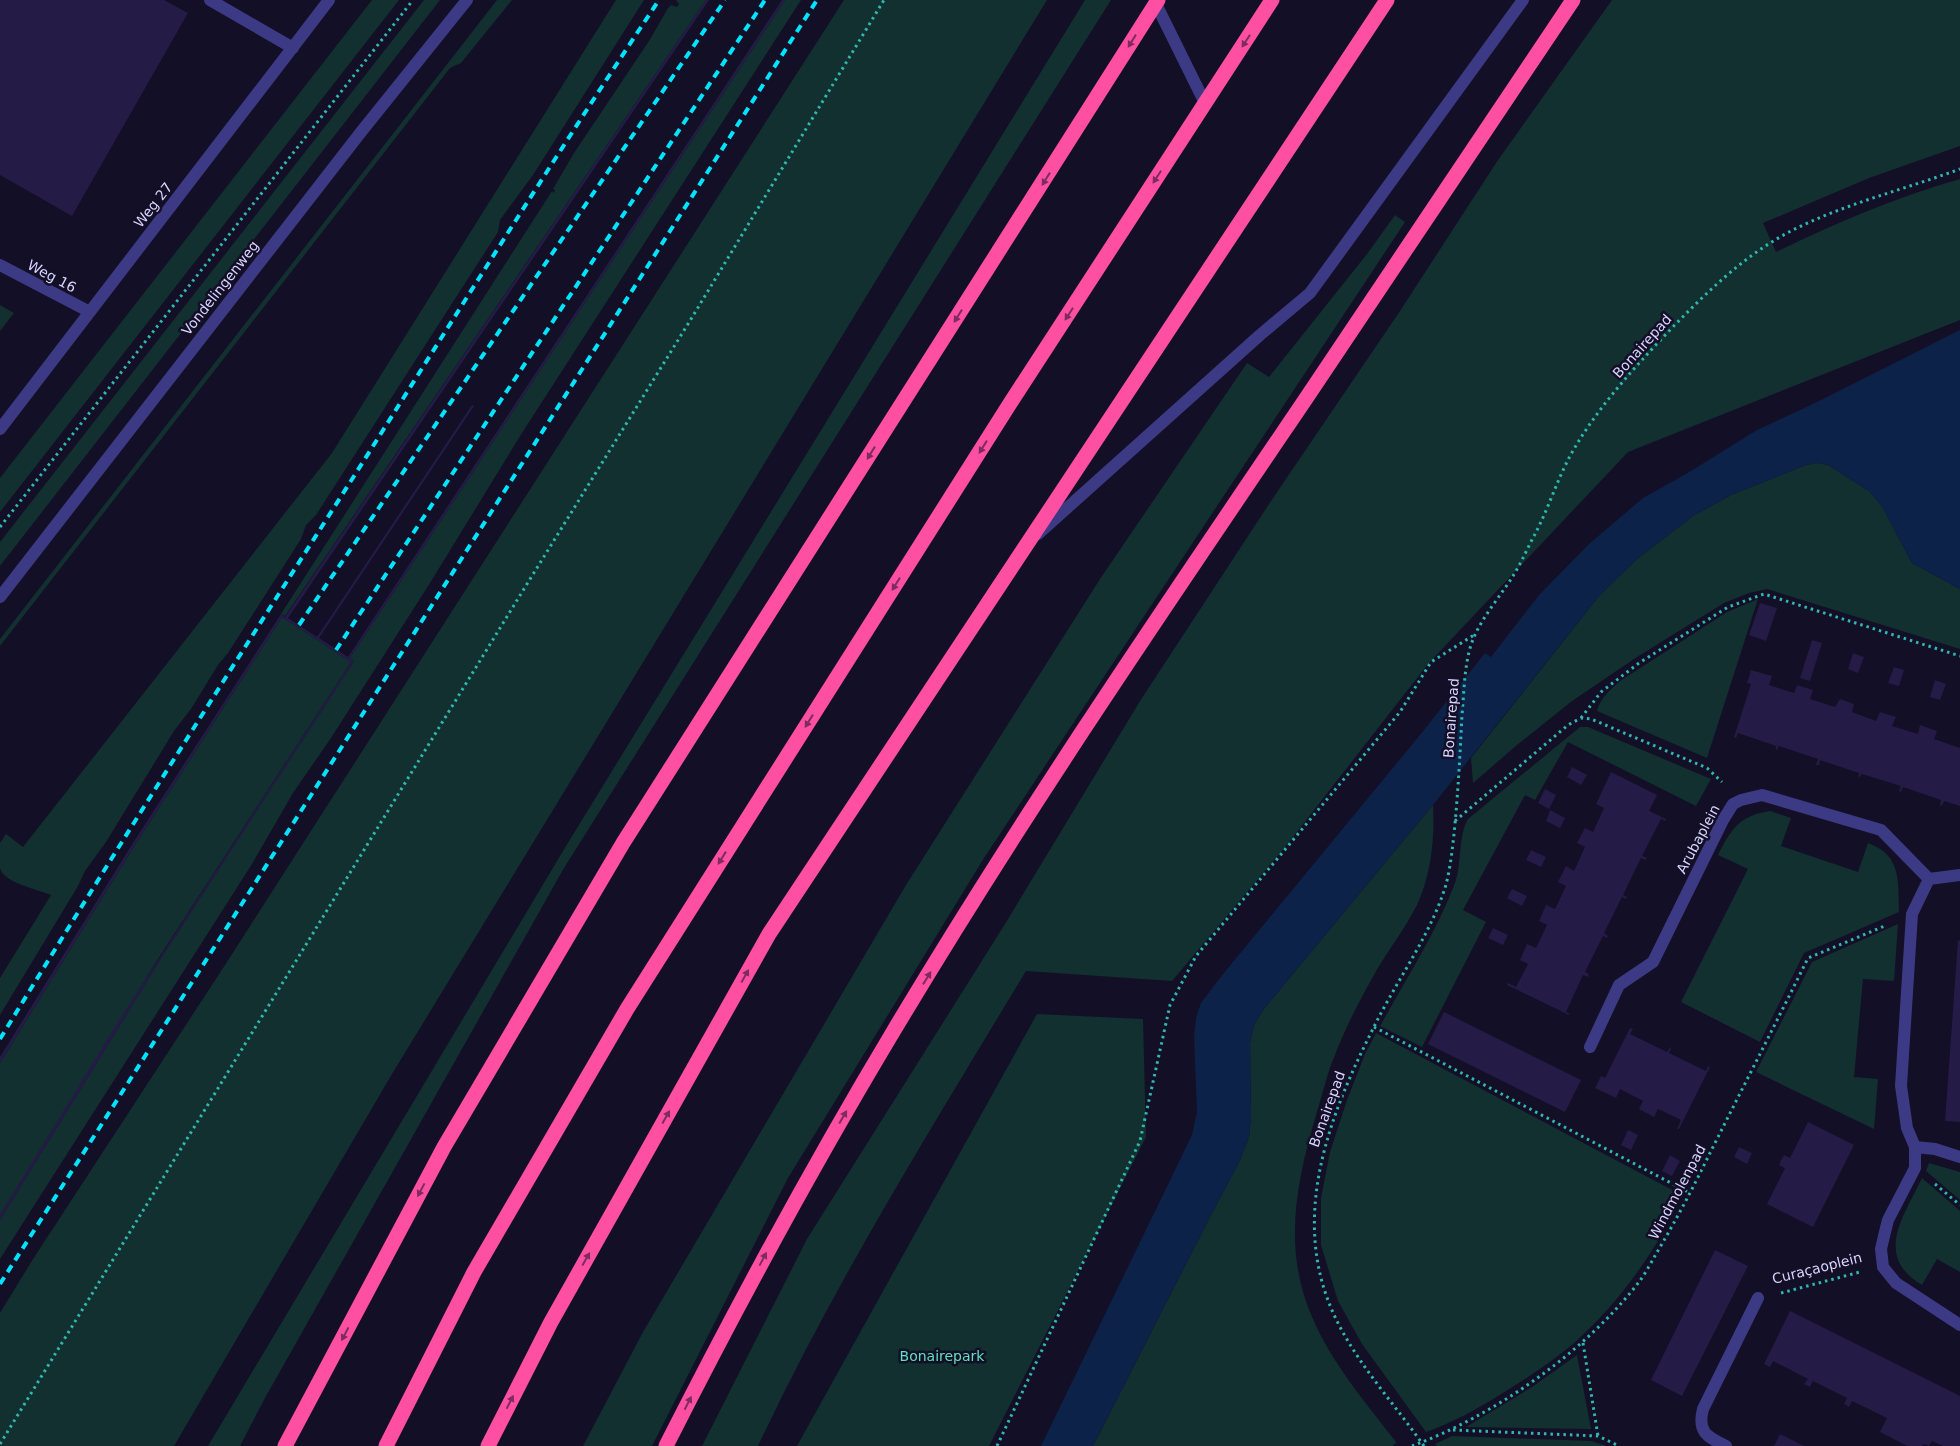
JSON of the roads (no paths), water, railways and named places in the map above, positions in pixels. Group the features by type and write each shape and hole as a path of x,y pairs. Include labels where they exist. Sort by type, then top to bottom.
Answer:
{"highway":[{"path":"386,1446 474,1272 627,1009 1009,405 1272,0"},
{"path":"488,1446 551,1322 769,934 1387,0"},
{"path":"666,1446 786,1217 892,1032 1033,806 1135,651 1447,190 1573,0"},
{"path":"286,1446 444,1147 623,843 1157,2"}],"street":[{"path":"210,0 292,48"},
{"name":"Weg 27","path":"0,429 329,0"},
{"name":"Vondelingenweg","path":"0,597 361,132 467,0"},
{"path":"1030,541 1260,335 1310,293 1523,0"},
{"path":"1157,2 1205,103"},
{"name":"Weg 16","path":"0,266 90,312"},
{"name":"Arubaplein","path":"1590,1047 1620,985 1653,962 1723,820 1733,804 1741,800 1762,796 1881,830 1929,879"},
{"path":"1960,875 1929,879 1912,914 1901,1086 1907,1128 1915,1147 1935,1149 1960,1157"},
{"name":"Curaçaoplein","path":"1915,1147 1915,1168 1888,1220 1881,1249 1883,1267 1896,1283 1960,1325"},
{"path":"1726,1446 1709,1438 1703,1430 1700,1419 1703,1409 1758,1298"}],"water":[{"path":"1960,330 1960,589 1912,563 1882,506 1869,491 1828,465 1818,463 1806,465 1731,495 1693,516 1637,559 1599,596 1433,805 1263,1010 1254,1025 1250,1043 1251,1116 1249,1137 1240,1160 1093,1446 1041,1446 1192,1135 1197,1112 1194,1036 1196,1018 1201,1003 1485,653 1491,657 1539,595 1589,544 1643,498 1757,430"}],"railway":[{"path":"0,1039 221,685 544,177 659,0"},
{"path":"299,625 725,0"},
{"path":"336,650 765,0"},
{"path":"0,1284 817,0"}],"park label":[{"name":"Bonairepark","path":"942,1356"}]}
